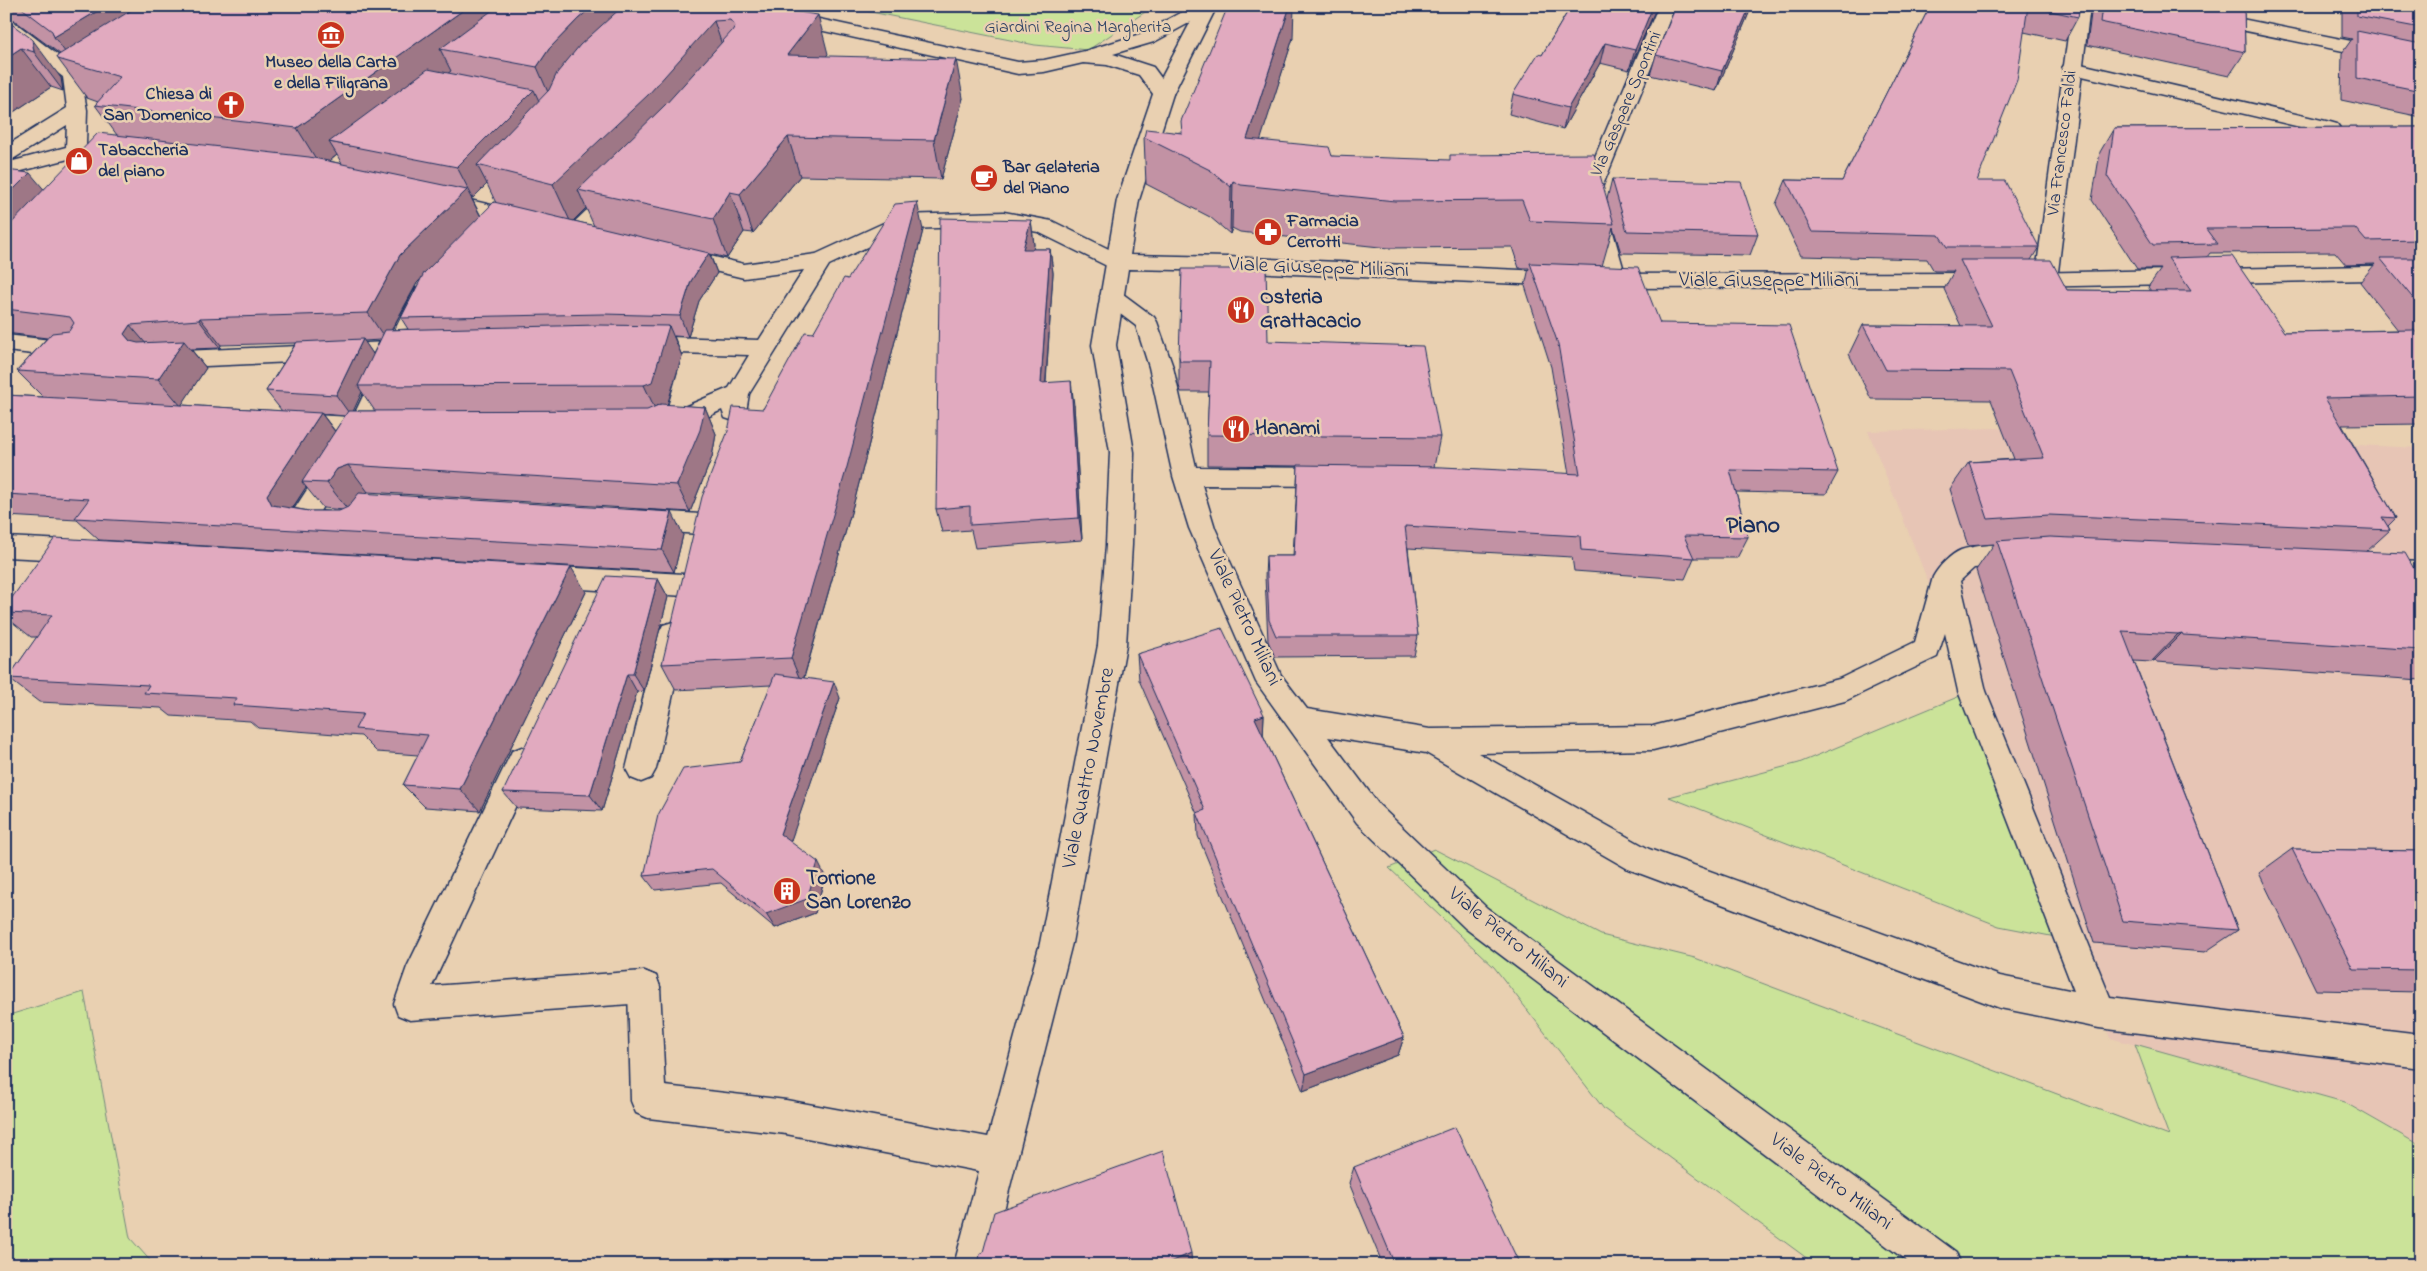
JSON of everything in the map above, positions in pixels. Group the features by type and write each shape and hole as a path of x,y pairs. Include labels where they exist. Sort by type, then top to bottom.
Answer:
{"street":[{"path":"733,6 1018,68 1044,66 1083,57 1147,38 1208,6"},
{"name":"Viale Quattro Novembre","path":"972,1265 1056,943 1112,645 1119,545 1122,452 1104,345 1128,200 1163,94 1208,6"},
{"name":"Via Francesco Faldi","path":"2046,280 2081,6"},
{"path":"2149,6 2421,61"},
{"name":"Via Gaspare Spontini","path":"1616,281 1591,190 1664,14"},
{"path":"6,25 72,74 75,101 76,151"},
{"path":"1083,57 1109,59 1146,71 1154,79 1163,94"},
{"path":"6,155 122,62"},
{"path":"2072,68 2330,128"},
{"path":"6,168 76,151 113,151 142,154"},
{"path":"93,172 113,151"},
{"path":"422,196 491,205 567,230 630,180"},
{"path":"480,234 491,205"},
{"path":"660,252 744,271 821,260 901,222 1004,219 1044,226 1117,262"},
{"path":"731,430 737,394 764,348 821,260"},
{"name":"Viale Giuseppe Miliani","path":"1117,262 1237,264 1616,281 2046,280 2421,272"},
{"path":"347,522 301,519 360,427 426,289 439,276"},
{"name":"Viale Pietro Miliani","path":"1111,296 1146,322 1161,367 1186,476 1202,528 1270,682 1368,814 1476,918 1943,1265"},
{"path":"6,343 84,351"},
{"path":"621,345 660,344 764,348"},
{"path":"161,360 435,349"},
{"path":"651,426 660,426 737,394"},
{"path":"272,422 360,427 400,427"},
{"path":"1186,476 1354,478"},
{"path":"641,769 700,524 710,499"},
{"path":"612,518 700,524"},
{"path":"6,547 113,553"},
{"path":"1299,720 1430,740 1654,738 1845,689 1927,649 1946,577 1968,558 2048,555"},
{"path":"519,575 601,593 689,568"},
{"path":"2352,569 2421,572"},
{"path":"1946,577 1972,691 2099,1012"},
{"path":"536,731 418,978 410,1004 644,986 648,1100 786,1117 999,1157"},
{"path":"1430,740 1639,859 2000,992 2099,1012 2421,1051"}],"shaded area":[{"path":"1994,428 2421,448 2421,1146 2344,1102 2110,1038 1868,431"}],"green space":[{"name":"Giardini Regina Margherita","path":"841,6 1154,6 1088,50 1035,45"},
{"path":"1972,691 2071,940 1999,926 1669,797 1799,763"},
{"path":"1434,849 1601,935 1695,958 2169,1136 2135,1044 2344,1102 2421,1146 2421,1265 1812,1265 1812,1262 1604,1109 1494,967 1389,868"},
{"path":"84,992 130,1238 154,1265 6,1265 6,1016"}],"building":[{"path":"19,6 106,6 54,37 52,31"},
{"path":"138,6 469,6 297,128 95,105 120,77 58,59 57,56"},
{"path":"498,6 593,6 549,49 537,67 440,49"},
{"path":"623,6 759,6 818,15 787,55 956,59 934,140 788,137 740,194 730,192 713,219 578,190 665,105 732,31 735,26 730,20 714,21 648,95 553,184 477,165 549,90 557,73 580,45"},
{"path":"1228,6 1290,6 1247,139 1329,147 1332,156 1450,160 1450,155 1594,154 1614,224 1530,221 1522,200 1395,201 1241,185 1233,181 1231,187 1210,170 1144,137 1146,129 1182,133 1181,121"},
{"path":"1571,6 1653,6 1635,50 1605,43 1568,108 1513,94 1538,54 1542,55"},
{"path":"1676,6 1750,6 1722,71 1656,55"},
{"path":"1930,6 2028,6 2017,80 1977,181 2005,181 2039,247 1947,247 1939,235 1812,232 1786,180 1842,181"},
{"path":"2028,6 2080,6 2078,17"},
{"path":"2102,6 2244,6 2245,52 2100,22"},
{"path":"2357,6 2421,6 2421,28 2357,16"},
{"path":"6,20 32,39 34,52 21,48 6,58"},
{"path":"2357,31 2421,44 2421,91 2357,78"},
{"path":"428,69 534,90 457,167 329,142"},
{"path":"2421,127 2421,240 2366,241 2355,228 2206,229 2217,244 2153,245 2107,176 2114,128"},
{"path":"98,133 309,157 467,190 400,255 368,313 200,318 199,320 130,325 124,334 130,341 138,343 184,341 158,379 17,371 52,333 69,331 74,323 70,317 6,309 6,229"},
{"path":"6,170 30,173 6,197"},
{"path":"1612,179 1741,182 1758,234 1627,231"},
{"path":"494,202 709,253 691,281 680,316 603,314 401,318 424,273"},
{"path":"917,202 847,467 791,658 662,664 702,497 728,431 733,407 763,409 805,332 813,333 844,278 848,279 895,204"},
{"path":"940,218 1031,220 1023,249 1050,249 1041,383 1071,381 1079,518 970,525 970,506 936,509"},
{"path":"2232,256 2284,332 2414,330 2421,339 2421,396 2325,398 2396,518 2382,517 2390,530 2049,515 1988,519 1969,462 2044,458 2009,371 1886,370 1863,325 1992,326 1960,260 2051,260 2067,290 2191,291 2168,258"},
{"path":"2380,258 2421,258 2421,308"},
{"path":"1530,263 1638,267 1660,323 1789,325 1838,472 1730,470 1748,537 1684,536 1694,558 1581,550 1580,536 1405,526 1418,636 1276,636 1269,620 1266,556 1294,556 1298,465 1443,467 1580,474 1558,344"},
{"path":"1182,269 1266,269 1268,341 1423,346 1440,437 1207,435 1210,361 1180,361 1179,356"},
{"path":"599,325 669,326 652,382 644,385 358,386 385,330"},
{"path":"363,339 336,395 266,391 297,342"},
{"path":"6,395 321,413 267,495 272,505 309,511 339,511 348,507 359,493 672,512 662,550 75,518 89,499 6,494"},
{"path":"661,404 705,407 700,430 677,485 348,465 337,469 327,483 302,482 348,411 647,410"},
{"path":"2050,537 2405,553 2421,581 2421,650 2183,635 2182,633 2122,631 2238,930 2123,921 1997,541"},
{"path":"55,538 571,567 460,789 403,785 428,735 355,729 363,714 233,705 237,698 144,693 149,685 8,678 52,615 6,613 6,606"},
{"path":"606,576 658,579 633,674 627,674 590,795 503,792"},
{"path":"1222,628 1264,715 1255,718 1404,1037 1306,1074 1197,813 1205,810 1137,654"},
{"path":"775,674 834,682 780,834 818,862 807,899 766,914 712,869 644,876 658,815 683,769 740,762"},
{"path":"2292,849 2421,851 2421,970 2353,969"},
{"path":"1455,1127 1520,1265 1395,1265 1354,1167"},
{"path":"1163,1151 1191,1253 1164,1265 978,1265 994,1212"}],"place":[{"name":"Museo della Carta e della Filigrana","path":"331,35"},
{"name":"Chiesa di San Domenico","path":"231,105"},
{"name":"Tabaccheria del piano","path":"79,161"},
{"name":"Bar Gelateria del Piano","path":"984,178"},
{"name":"Farmacia Cerrotti","path":"1268,232"},
{"name":"Osteria Grattacacio","path":"1241,310"},
{"name":"Hanami","path":"1236,429"},
{"name":"Torrione San Lorenzo","path":"787,891"}],"district":[{"name":"Piano","path":"1753,526"}]}
